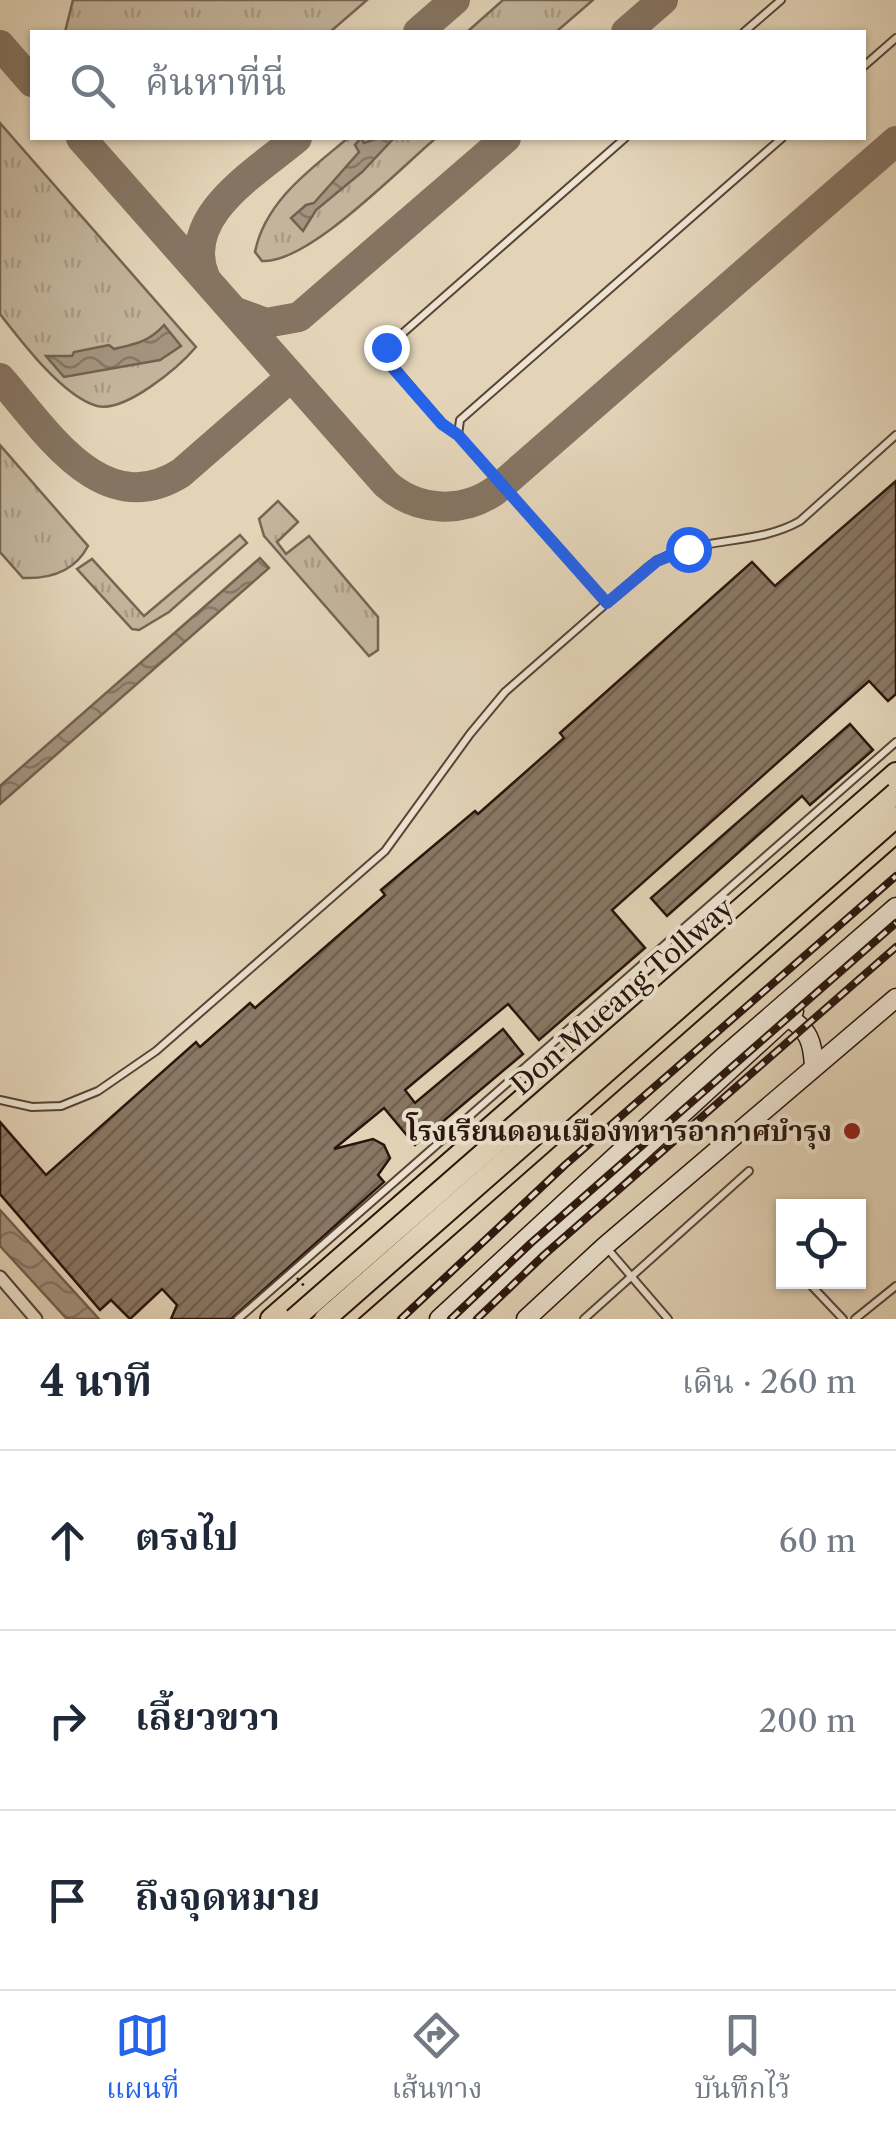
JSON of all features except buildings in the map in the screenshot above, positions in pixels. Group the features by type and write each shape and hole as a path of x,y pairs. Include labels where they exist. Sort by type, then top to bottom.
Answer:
{"highway":[{"path":"271,1319 896,773"},
{"name":"Don Mueang Tollway","path":"294,1319 896,794"},
{"name":"Don Mueang Tollway","path":"325,1319 896,817"},
{"path":"342,1319 896,832"}],"main road":[{"path":"439,1319 722,1058 896,907"},
{"path":"459,1319 896,922"},
{"path":"526,1319 896,998"},
{"path":"787,1018 810,1036 814,1067"}],"street":[{"path":"0,1276 36,1319"}],"lane":[{"path":"746,30 782,0"},
{"path":"866,64 896,38"},
{"path":"607,603 458,435 442,424 386,360 384,350 623,140"},
{"path":"458,435 460,420 780,140"},
{"path":"0,1100 32,1107 61,1106 98,1091 156,1051 391,845 505,692 607,603 666,556 772,534 800,521 896,435"},
{"path":"238,1319 896,742"},
{"path":"584,1319 749,1170"},
{"path":"608,1250 668,1319"},
{"path":"855,1319 896,1286"},
{"path":"814,1289 842,1319"}],"green space":[{"path":"73,0 367,0 332,30 66,30"},
{"path":"503,0 593,0 558,30 469,30"},
{"path":"0,123 196,347 165,376 122,403 97,406 70,392 0,314"},
{"path":"346,140 434,140 328,232 281,258 262,261 255,252 260,234 279,202"},
{"path":"0,445 88,546 76,562 61,572 23,578 0,552"},
{"path":"278,501 298,522 277,542 286,554 309,536 378,617 378,650 369,656 264,536 259,519"},
{"path":"240,535 247,543 169,612 139,630 132,629 77,569 92,559 144,616"}],"water":[{"path":"359,140 392,140 362,172 316,210 303,231 291,218 314,203 359,152 355,145"},
{"path":"164,325 181,346 160,360 64,377 46,356 72,356 74,352 109,345 114,349 129,346 147,339"},
{"path":"260,558 269,568 0,804 0,786"},
{"path":"0,1210 99,1319 67,1319 0,1246"}],"taxiway":[{"path":"420,30 455,0"},
{"path":"628,30 663,0"},
{"path":"0,45 30,80"},
{"path":"83,140 386,484 412,500 440,507 469,503 496,490 896,141"},
{"path":"205,277 200,255 203,234 212,215 243,181 294,140"},
{"path":"236,312 266,323 299,317 504,140"},
{"path":"0,378 56,444 78,463 101,478 126,486 152,485 181,473 291,377"}],"railway":[{"path":"401,1319 565,1165 896,876"},
{"path":"451,1319 531,1243 896,923"},
{"path":"477,1319 544,1255 896,947"}],"place":[{"name":"โรงเรียนดอนเมืองทหารอากาศบำรุง","path":"852,1131"}],"route":[{"path":"386,347 386,360 607,603 657,561 688,549"}]}
